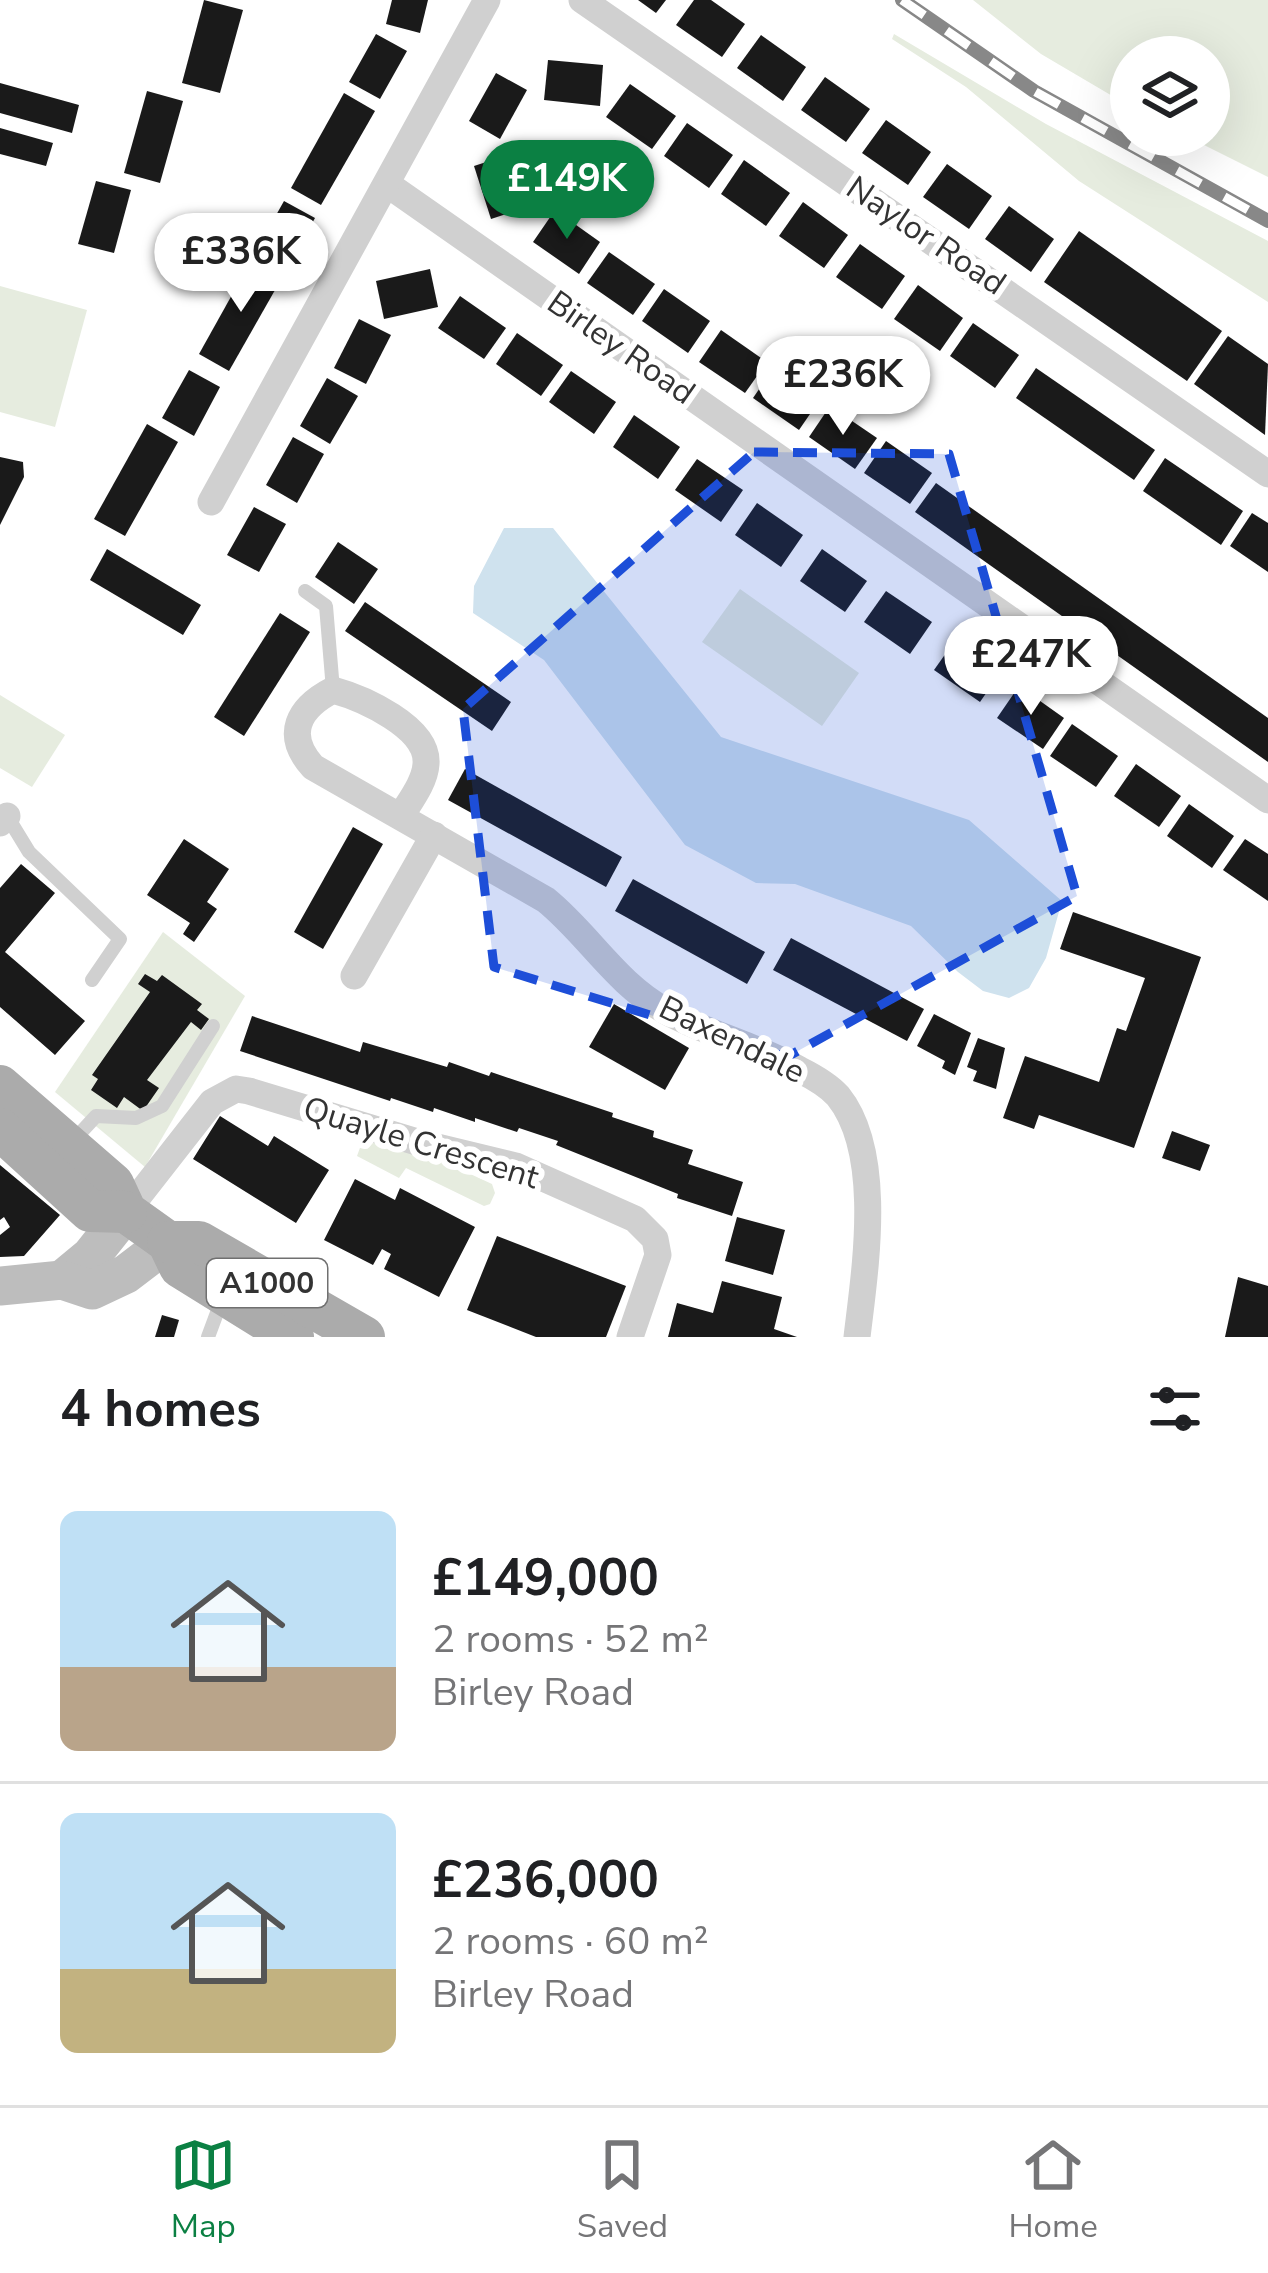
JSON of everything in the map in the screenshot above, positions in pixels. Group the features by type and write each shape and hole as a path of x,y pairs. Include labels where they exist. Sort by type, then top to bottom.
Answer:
{"main road":[{"name":"A1000","path":"0,1086 113,1184 126,1212 168,1242 180,1268 223,1297 292,1328 364,1337"},
{"name":"A1000","path":"0,1129 90,1211 126,1212"},
{"path":"62,1280 91,1256 126,1212"},
{"name":"A1000","path":"168,1242 200,1241 292,1328"},
{"path":"0,1286 62,1280 92,1290 106,1286 168,1242"}],"street":[{"path":"211,502 487,0"},
{"name":"Naylor Road","path":"582,0 1268,474"},
{"name":"Birley Road","path":"387,184 1268,800"},
{"path":"333,690 359,697 415,733 424,748 421,782 401,816"},
{"name":"Baxendale","path":"333,690 304,711 297,731 299,752 313,766 546,900 631,989 667,1012 800,1069 837,1094 856,1130 867,1190 857,1337"},
{"path":"354,976 434,835"},
{"name":"Quayle Crescent","path":"126,1212 212,1102 236,1089 249,1091 417,1142 516,1166 635,1219 655,1239 658,1255 630,1337"}],"lane":[{"path":"305,591 326,606 333,690"},
{"path":"2,816 29,852 120,939 92,980"},
{"path":"68,1146 96,1116 136,1118 162,1106 213,1026"},
{"path":"208,1337 223,1297"}],"highlighted area":[{"path":"754,452 949,454 1077,896 787,1057 494,967 463,709"}],"shaded area":[{"path":"973,0 1268,0 1268,177 1226,156 1230,156 1230,36 1110,36 1110,95 1041,54"},
{"path":"894,34 1046,124 1268,241 1268,302 1079,181 966,87 892,39"},
{"path":"0,286 87,310 55,427 0,412"},
{"path":"740,589 859,673 822,726 702,642"},
{"path":"0,695 65,735 32,787 0,768"},
{"path":"163,932 245,996 145,1167 55,1092"},
{"path":"369,1141 416,1149 492,1184 495,1193 490,1204 484,1206 406,1168 399,1178 357,1156 361,1145"}],"water":[{"path":"504,528 553,528 721,737 969,820 1062,901 1046,958 1029,988 1009,998 983,991 911,926 795,884 756,883 685,845 544,660 473,613 474,586"}],"building":[{"path":"204,0 243,10 220,93 182,83"},
{"path":"392,0 428,0 420,33 386,24"},
{"path":"638,0 666,0 656,13"},
{"path":"694,0 711,0 745,24 722,57 676,25"},
{"path":"376,34 407,51 380,99 349,82"},
{"path":"761,35 806,67 783,101 737,68"},
{"path":"548,60 603,65 600,106 544,100"},
{"path":"496,73 527,90 500,139 469,121"},
{"path":"825,77 870,109 846,142 801,110"},
{"path":"0,83 79,105 72,133 0,113"},
{"path":"630,84 676,116 652,149 606,117"},
{"path":"147,91 183,101 160,183 124,173"},
{"path":"344,93 375,111 321,205 291,188"},
{"path":"886,120 931,152 908,185 862,153"},
{"path":"687,123 733,155 709,188 664,156"},
{"path":"0,128 53,143 46,166 0,154"},
{"path":"511,154 527,207 491,219 474,166"},
{"path":"744,160 790,193 766,226 721,194"},
{"path":"947,164 992,196 969,229 923,197"},
{"path":"96,181 131,190 114,253 78,244"},
{"path":"284,201 315,218 288,267 257,249"},
{"path":"803,202 848,235 824,268 779,236"},
{"path":"1009,206 1054,239 1031,272 985,239"},
{"path":"555,210 600,242 579,274 533,242"},
{"path":"1079,231 1222,331 1187,381 1044,282"},
{"path":"860,244 905,276 882,309 836,277"},
{"path":"609,252 655,284 633,315 587,283"},
{"path":"252,259 283,276 229,371 199,354"},
{"path":"430,269 438,307 384,319 376,281"},
{"path":"918,285 963,318 940,351 894,319"},
{"path":"664,289 710,321 688,353 642,321"},
{"path":"460,296 506,328 484,359 438,328"},
{"path":"359,319 391,335 366,384 334,368"},
{"path":"973,323 1019,355 995,388 950,356"},
{"path":"721,330 767,362 745,393 699,362"},
{"path":"517,333 563,365 541,396 496,364"},
{"path":"1228,336 1268,364 1265,435 1194,384"},
{"path":"775,366 821,398 799,430 753,398"},
{"path":"1036,368 1155,450 1134,480 1016,398"},
{"path":"189,370 220,387 194,436 162,418"},
{"path":"571,371 616,402 594,434 549,402"},
{"path":"327,378 358,396 330,444 300,426"},
{"path":"830,406 877,438 855,469 809,437"},
{"path":"634,415 680,447 658,479 613,447"},
{"path":"147,424 178,442 125,536 94,519"},
{"path":"293,437 324,454 297,503 266,485"},
{"path":"886,441 932,473 910,504 864,473"},
{"path":"0,457 23,462 24,477 0,525"},
{"path":"1165,458 1243,511 1221,545 1143,491"},
{"path":"697,459 743,490 721,522 675,490"},
{"path":"936,483 1268,718 1268,762 915,512"},
{"path":"757,503 803,535 781,567 735,535"},
{"path":"254,507 286,524 259,572 227,555"},
{"path":"1252,513 1268,523 1268,572 1230,546"},
{"path":"338,542 378,569 354,604 315,577"},
{"path":"107,549 201,605 183,635 90,580"},
{"path":"822,549 867,581 845,612 800,581"},
{"path":"886,591 932,622 910,654 864,622"},
{"path":"365,602 511,702 492,731 345,631"},
{"path":"280,613 310,632 244,736 214,717"},
{"path":"956,639 1002,670 980,702 934,670"},
{"path":"1019,686 1064,718 1043,749 997,718"},
{"path":"1072,724 1118,756 1096,787 1050,756"},
{"path":"1136,764 1181,796 1159,827 1114,796"},
{"path":"465,769 622,857 606,887 448,800"},
{"path":"1189,804 1234,836 1212,868 1167,836"},
{"path":"353,827 383,844 323,949 294,932"},
{"path":"184,839 229,869 207,902 217,909 194,942 183,934 190,923 147,895"},
{"path":"1245,839 1268,854 1268,901 1223,870"},
{"path":"21,864 55,893 5,952 85,1021 55,1055 0,1007 0,888"},
{"path":"633,879 765,952 747,984 615,911"},
{"path":"1073,912 1201,957 1134,1148 1039,1115 1034,1129 1003,1118 1025,1056 1099,1082 1117,1028 1126,1031 1145,978 1060,949"},
{"path":"791,938 924,1009 907,1041 773,970"},
{"path":"145,974 157,981 162,975 202,1004 197,1010 209,1019 201,1030 191,1022 147,1080 159,1088 143,1111 124,1097 117,1108 91,1090 98,1079 92,1075 150,992 138,984"},
{"path":"614,1004 689,1048 665,1090 589,1047"},
{"path":"934,1014 971,1033 955,1075 942,1068 945,1061 917,1046"},
{"path":"252,1016 360,1052 363,1042 447,1067 449,1062 489,1076 491,1072 613,1113 612,1117 654,1131 653,1137 693,1150 688,1164 743,1182 732,1216 677,1198 678,1194 556,1145 558,1141 519,1128 517,1132 475,1118 475,1122 434,1108 433,1112 390,1101 240,1051"},
{"path":"978,1038 1005,1048 996,1089 973,1081 977,1071 967,1067"},
{"path":"220,1116 268,1146 274,1136 329,1170 296,1223 193,1159"},
{"path":"1172,1131 1210,1145 1200,1171 1162,1158"},
{"path":"0,1165 60,1215 24,1256 0,1257 0,1235 10,1227 4,1217 0,1220"},
{"path":"355,1179 395,1200 400,1188 475,1227 439,1297 384,1269 391,1254 382,1249 373,1265 324,1240"},
{"path":"737,1217 785,1230 773,1275 725,1261"},
{"path":"497,1236 626,1286 606,1337 536,1337 467,1310"},
{"path":"1238,1277 1268,1286 1268,1337 1225,1337"},
{"path":"722,1281 782,1297 774,1329 797,1337 668,1337 677,1303 713,1313"},
{"path":"162,1315 179,1320 174,1337 155,1337"}],"railway":[{"path":"902,0 1034,91 1268,221"}]}
